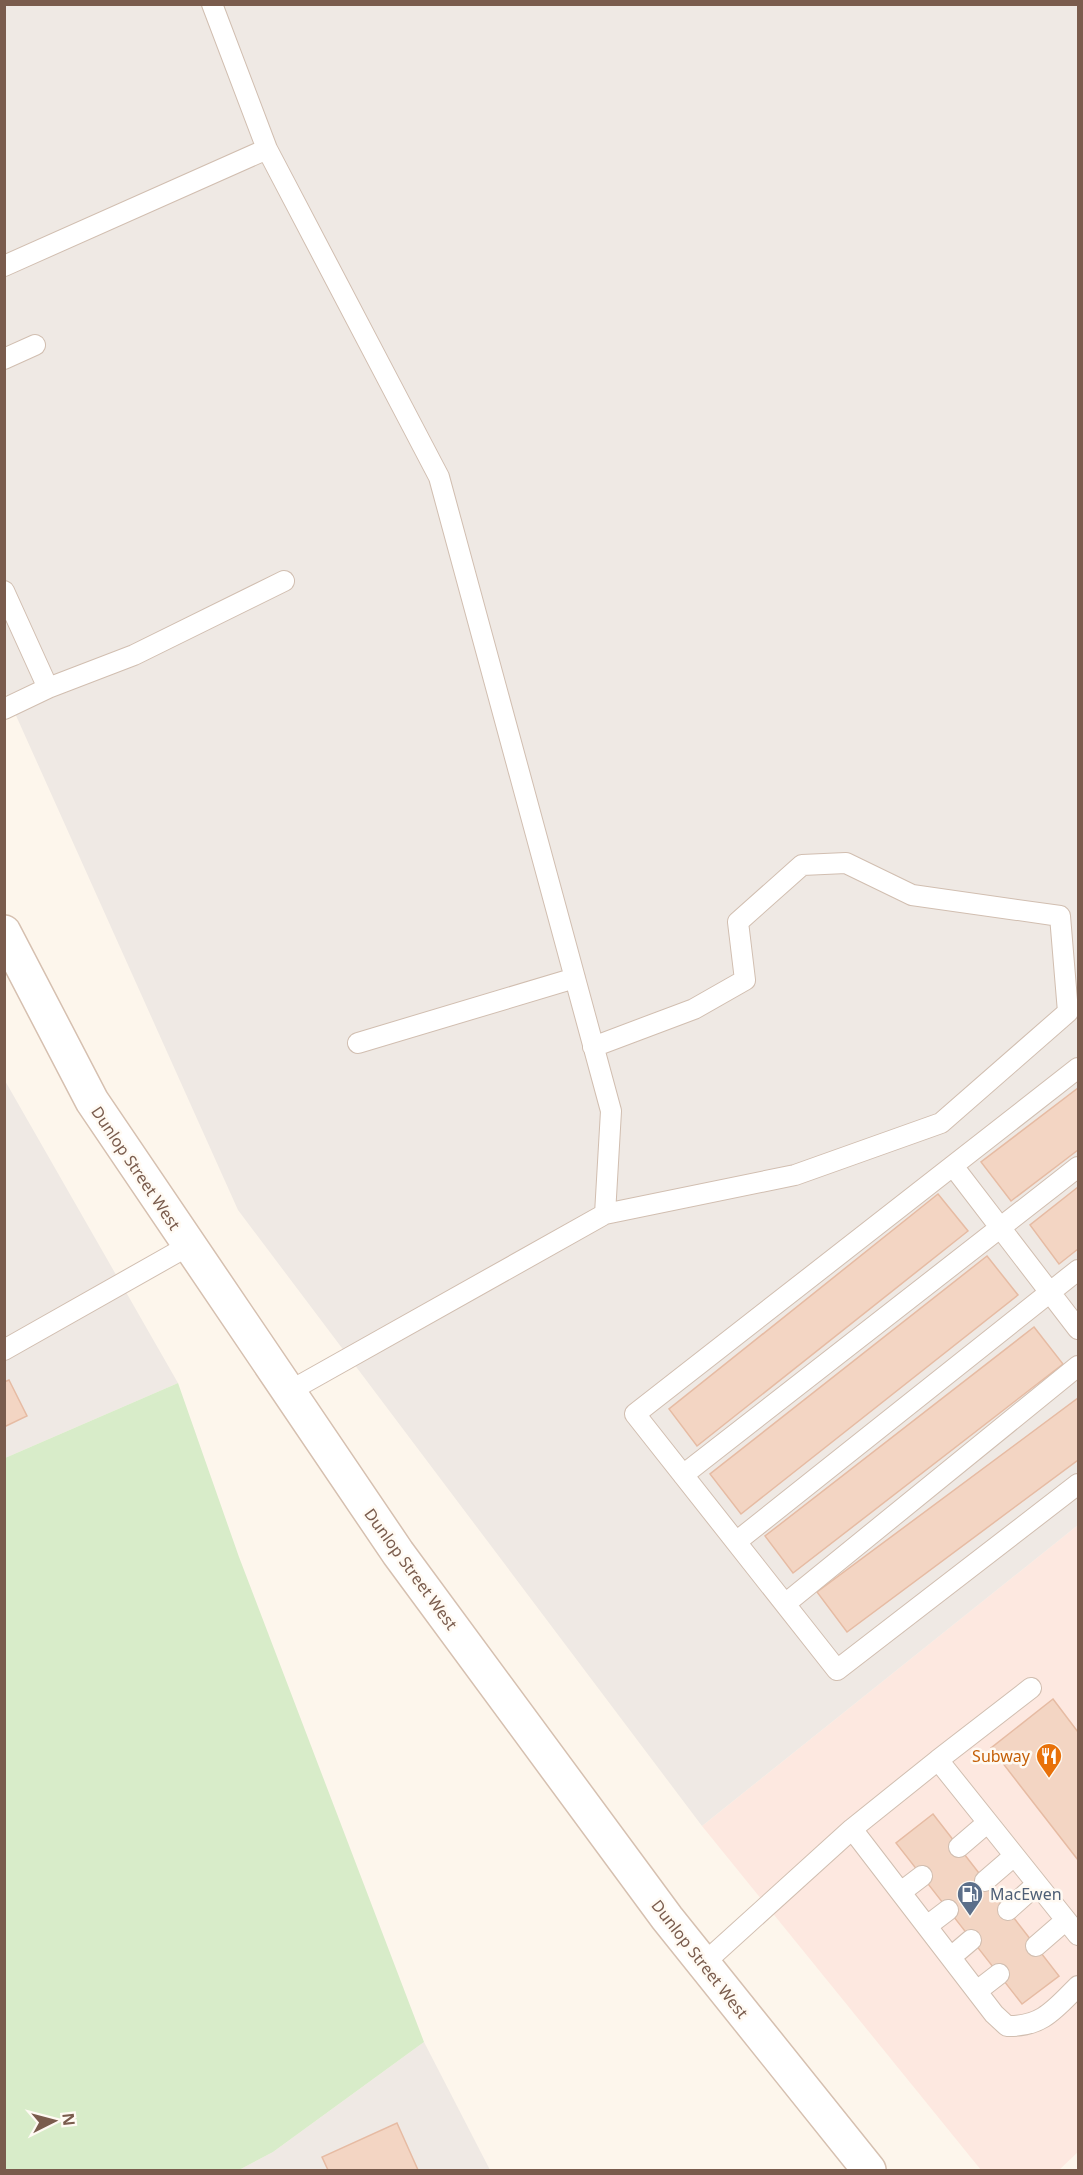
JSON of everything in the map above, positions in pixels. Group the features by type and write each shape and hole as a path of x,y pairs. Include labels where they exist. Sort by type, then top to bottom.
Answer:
{"main road":[{"name":"Dunlop Street West","path":"4,932 92,1101 398,1553 703,1964 869,2170"}],"lane":[{"path":"212,4 267,149 439,477 611,1112 605,1214"},
{"path":"4,266 267,149"},
{"path":"4,359 35,345"},
{"path":"4,709 48,688 134,655 284,581"},
{"path":"4,591 48,688"},
{"path":"288,1392 605,1214 795,1175 941,1123 1068,1012 1060,916 912,895 846,863 802,866 738,922 745,980 694,1009 593,1047"},
{"path":"358,1043 575,978"},
{"path":"1078,1068 635,1414 837,1670 1078,1484"},
{"path":"953,1166 1078,1329"},
{"path":"683,1475 1078,1167"},
{"path":"4,1350 188,1246"},
{"path":"736,1542 1078,1270"},
{"path":"785,1604 1078,1366"},
{"path":"703,1964 852,1829 1031,1688"},
{"path":"938,1760 1072,1928 1036,1946"},
{"path":"959,1847 987,1823"},
{"path":"852,1829 977,1991 1007,2026 1034,2024 1049,2014 1078,1986"},
{"path":"985,1881 1014,1856"},
{"path":"901,1892 922,1876"},
{"path":"1008,1910 1037,1884"},
{"path":"927,1926 948,1910"},
{"path":"951,1957 971,1940"},
{"path":"977,1991 999,1974"}],"shaded area":[{"path":"4,5 1078,5 1078,1525 702,1826 238,1210 5,691"},
{"path":"4,1079 178,1383 5,1458 4,1458"},
{"path":"1078,1525 1078,2152 1059,2170 981,2170 702,1826"},
{"path":"424,2042 490,2170 239,2170 273,2152"}],"green space":[{"path":"178,1383 239,1557 424,2042 273,2152 239,2170 5,2170 5,1458"}],"building":[{"path":"1078,1088 1078,1150 1011,1201 981,1162"},
{"path":"1078,1187 1078,1249 1059,1264 1030,1225"},
{"path":"938,1194 968,1231 697,1446 669,1409"},
{"path":"987,1256 1018,1295 741,1514 710,1474"},
{"path":"1034,1327 1063,1364 793,1573 765,1536"},
{"path":"9,1380 27,1416 4,1427 4,1382"},
{"path":"1078,1398 1078,1460 847,1632 817,1592"},
{"path":"1053,1699 1078,1732 1078,1860 991,1748"},
{"path":"933,1814 1059,1976 1022,2004 896,1843"},
{"path":"397,2123 418,2170 328,2170 322,2157"}],"place":[{"name":"Subway","path":"1049,1779"},
{"name":"MacEwen","path":"970,1917"}]}
